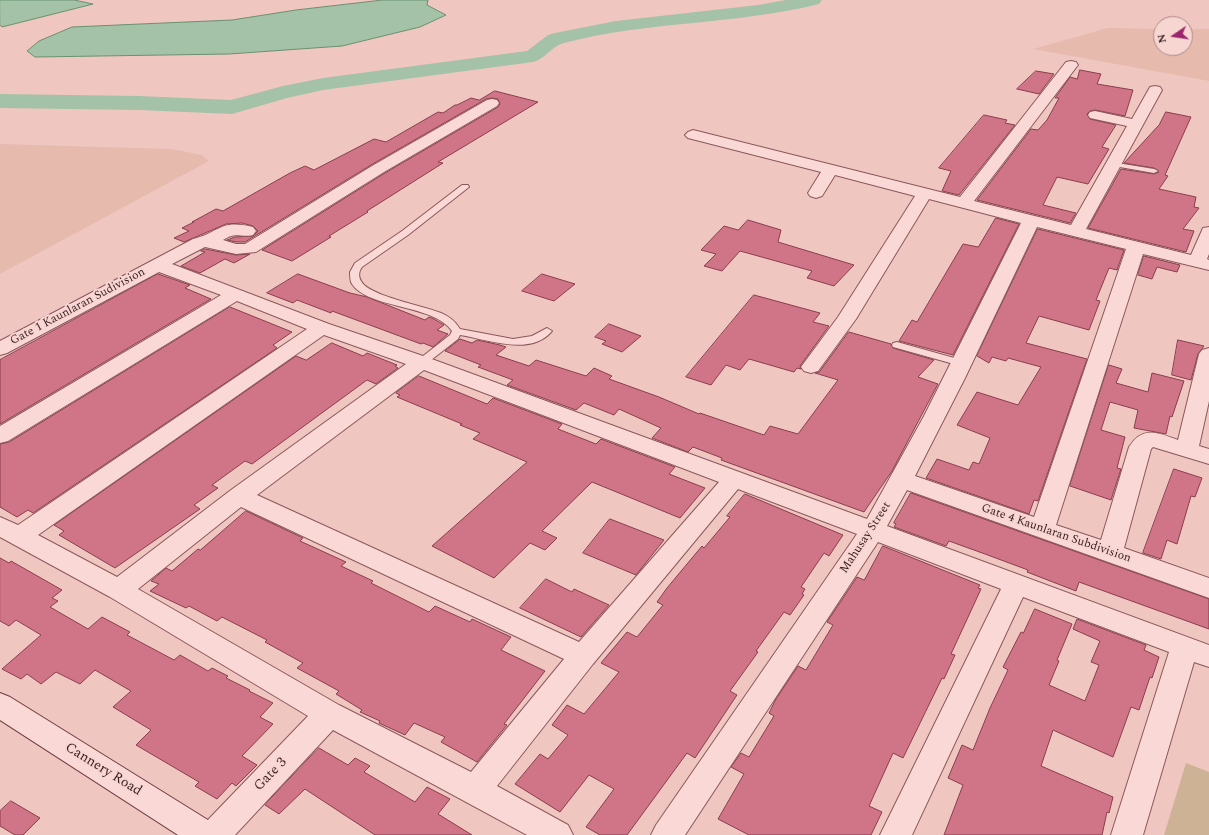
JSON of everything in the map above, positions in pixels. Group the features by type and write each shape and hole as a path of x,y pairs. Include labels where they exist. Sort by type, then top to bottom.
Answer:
{"street":[{"path":"964,203 1071,65"},
{"path":"1076,232 1155,90"},
{"path":"208,241 234,250 244,250 250,248 378,169 492,103"},
{"path":"1094,115 1136,124"},
{"path":"693,135 1203,263 1209,232"},
{"path":"816,192 830,170"},
{"path":"811,367 846,319 925,193"},
{"name":"Mahusay Street","path":"667,835 872,531 902,480 1031,221"},
{"name":"Gate 1 Kaunlaran Sudivision","path":"0,349 157,265 194,246 208,241 231,228 247,230"},
{"path":"1042,529 1136,246"},
{"path":"157,265 322,328 422,362 1196,651 1127,835"},
{"path":"0,436 236,294"},
{"path":"322,328 9,531 119,590 329,714 475,790 557,835"},
{"path":"1187,450 1209,354"},
{"path":"119,590 239,496 422,362"},
{"path":"1110,552 1140,447 1143,442 1152,439 1209,457"},
{"path":"475,790 584,656 734,479"},
{"name":"Gate 4 Kaunlaran Subdivision","path":"902,480 1209,588"},
{"path":"239,496 584,656"},
{"path":"896,835 1016,585"},
{"name":"Cannery Road","path":"0,705 205,835"},
{"name":"Gate 3","path":"214,835 329,714"}],"lane":[{"path":"1114,164 1154,171"},
{"path":"422,362 454,337 457,331 456,326 452,322 439,316 374,295 363,289 355,282 354,273 358,265 405,233 465,187"},
{"path":"457,331 509,342 529,341 548,331"},
{"path":"897,344 961,363"}],"shaded area":[{"path":"0,0 74,0 93,4 2,27 0,25"},
{"path":"383,0 428,0 427,5 446,15 420,27 342,46 229,54 35,57 27,51 39,41 72,27 232,20 296,10"},
{"path":"1108,28 1153,29 1153,56 1193,56 1193,29 1209,29 1209,81 1033,49"},
{"path":"0,144 172,149 202,155 209,161 0,274"},
{"path":"1186,763 1209,772 1209,835 1164,835"}],"building":[{"path":"1080,70 1101,74 1097,84 1133,90 1125,116 1095,110 1090,111 1087,114 1090,119 1116,125 1102,147 1109,149 1088,184 1057,177 1043,205 1076,213 1070,223 977,200 1031,129 1038,130 1047,120 1059,98 1055,98 1070,77 1077,79"},
{"path":"1036,71 1054,74 1039,94 1017,89"},
{"path":"495,91 538,102 438,162 443,163 292,261 262,250 385,173 498,107 500,104 498,99 486,99 371,165 245,242 227,240 235,237 253,236 258,231 253,226 242,223 226,224 184,242 174,238 189,231 182,228 194,222 192,222 216,209 223,211 305,166 314,170 374,139 386,142 438,112 443,113 455,105 471,98 479,100"},
{"path":"1166,112 1191,117 1165,175 1168,176 1159,189 1196,197 1194,207 1199,208 1183,229 1194,231 1186,252 1088,228 1121,169 1154,174 1159,172 1154,168 1124,163 1159,125"},
{"path":"984,115 1007,120 1005,123 1015,125 959,195 942,191 951,171 939,168"},
{"path":"996,218 1019,224 953,355 899,341 912,320 917,322 963,244 978,247"},
{"path":"748,220 781,230 778,242 854,265 834,286 807,278 812,271 740,251 722,271 704,266 716,254 701,250 724,226 738,230"},
{"path":"1038,229 1124,250 1117,270 1109,268 1096,300 1100,301 1089,330 1039,316 1026,343 1087,359 1038,501 1034,500 1029,514 926,478 937,459 969,470 973,462 979,464 990,438 957,425 977,392 1018,405 1041,367 1008,358 1006,361 992,357 989,363 977,356"},
{"path":"205,249 236,255 250,254 234,263 225,259 200,273 181,266 205,252 201,251"},
{"path":"1144,256 1180,265 1177,272 1157,267 1152,279 1138,275"},
{"path":"158,274 190,285 185,288 211,299 0,424 0,360"},
{"path":"298,274 350,293 367,297 425,320 429,317 434,319 444,325 437,330 448,334 433,347 423,343 421,344 332,311 331,313 297,300 293,303 267,293"},
{"path":"542,274 575,284 554,301 522,291"},
{"path":"754,295 820,313 813,322 829,326 800,366 801,369 797,368 794,372 749,359 740,370 726,365 711,385 686,377"},
{"path":"230,307 292,332 273,345 277,348 33,513 28,510 17,517 0,507 0,444 9,442"},
{"path":"609,324 641,336 622,352 602,344 606,341 595,337"},
{"path":"849,332 891,344 893,348 934,360 918,377 938,384 892,471 864,512 721,460 722,458 693,447 688,452 652,438 661,428 619,409 614,415 584,403 576,410 507,385 513,380 478,367 481,365 445,351 460,339 472,343 477,340 500,345 506,347 496,355 529,366 536,360 586,376 594,368 612,376 609,379 659,397 699,414 700,413 764,435 770,426 798,434 838,380 815,373 819,372"},
{"path":"1178,340 1204,346 1198,354 1191,380 1172,375"},
{"path":"332,343 363,356 367,353 397,365 395,366 398,368 376,384 367,380 252,464 245,461 212,485 218,488 194,505 200,509 115,568 59,535 64,531 54,525 296,356 306,360"},
{"path":"1109,365 1122,369 1116,383 1148,392 1152,373 1184,381 1172,417 1170,416 1166,434 1134,428 1138,410 1110,402 1101,430 1125,437 1117,468 1121,469 1111,500 1070,486"},
{"path":"419,376 487,404 493,398 562,424 558,429 596,444 601,439 675,467 669,474 705,488 680,518 592,482 542,531 557,538 545,550 530,543 494,578 432,546 527,462 473,439 480,433 460,425 462,424 397,397 400,395 396,393"},
{"path":"1174,469 1202,478 1195,497 1191,496 1177,544 1167,540 1161,559 1143,553"},
{"path":"911,493 1209,599 1209,629 1079,582 1076,591 1027,572 1028,570 949,541 946,546 894,527 896,524 894,523"},
{"path":"745,494 843,535 829,556 824,553 801,587 805,589 802,594 804,595 790,615 784,612 756,651 758,652 730,691 737,695 695,758 687,753 627,835 600,835 586,827 614,789 589,775 560,812 515,784 540,754 548,759 568,735 552,725 567,705 584,714 619,672 601,663 627,632 637,637 663,605 657,602 667,588 702,546 704,548 730,517 727,516"},
{"path":"246,511 303,538 300,541 346,562 341,566 373,581 371,583 429,612 435,606 470,622 472,619 511,637 501,650 545,671 504,724 507,725 477,762 441,742 445,737 414,723 405,735 379,723 380,721 360,712 362,710 336,694 339,691 297,668 303,663 265,642 267,640 222,617 217,621 189,606 186,608 150,591 159,584 151,581 166,568 172,571 198,549 200,550"},
{"path":"610,519 664,540 636,575 583,553"},
{"path":"883,546 980,585 978,588 981,589 951,654 955,655 944,679 942,678 903,758 893,753 869,806 882,812 871,835 749,835 718,819 744,774 731,767 741,753 749,757 774,716 769,713 776,699 798,666 806,670 833,625 827,622 857,577 864,580"},
{"path":"0,558 9,563 11,561 62,590 52,598 58,601 50,607 88,629 102,617 130,632 127,635 174,660 180,655 208,671 212,668 228,676 226,678 273,703 260,717 273,724 242,756 257,765 236,786 232,783 217,799 195,786 199,782 136,745 151,730 113,707 131,691 95,670 80,684 56,672 41,684 27,674 21,679 2,669 41,635 16,620 9,626 0,621"},
{"path":"546,579 572,592 574,589 609,605 581,637 520,608"},
{"path":"1035,609 1072,624 1057,660 1059,661 1049,685 1085,701 1099,665 1091,662 1100,641 1073,629 1077,619 1146,645 1144,650 1159,657 1152,678 1150,677 1139,710 1131,707 1113,757 1053,730 1041,766 1113,797 1109,813 1107,812 1102,835 944,835 963,785 948,778 962,745 973,750 990,708 1008,670 1003,667"},
{"path":"319,748 348,765 355,758 370,766 364,772 415,802 427,787 450,799 438,814 472,835 375,835 305,789 279,814 265,805"},
{"path":"11,801 40,818 23,835 15,835 0,826 0,811"}],"waterway":[{"path":"0,101 139,103 232,107 283,92 323,84 533,56 555,39 616,27 758,11 813,0"}]}
